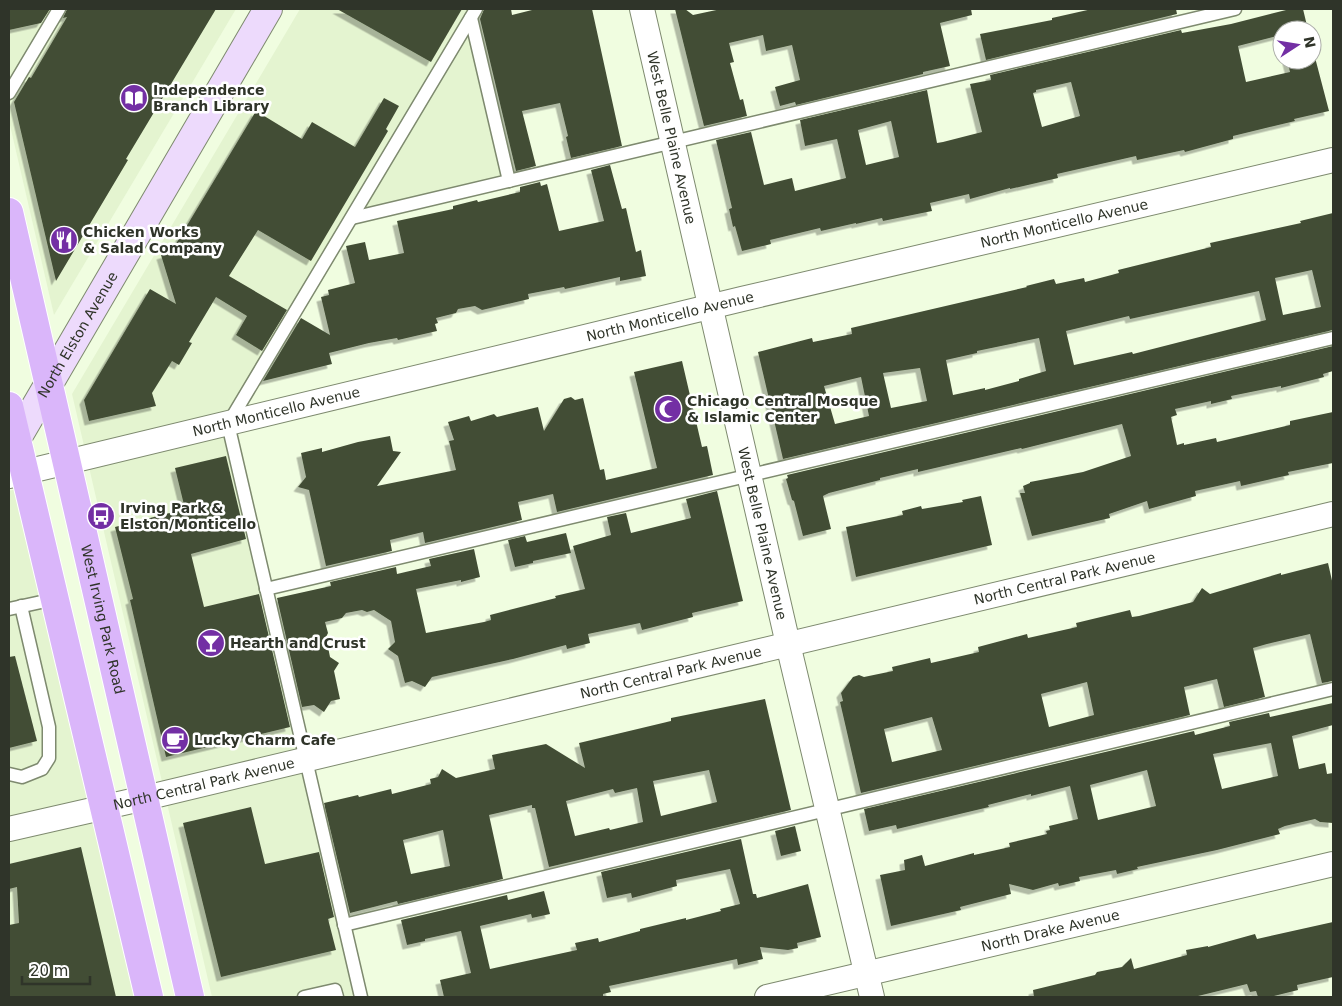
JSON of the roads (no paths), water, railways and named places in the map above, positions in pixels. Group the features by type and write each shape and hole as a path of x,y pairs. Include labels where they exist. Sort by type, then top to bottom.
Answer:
{"main road":[{"name":"North Elston Avenue","path":"15,460 48,383 268,9"},
{"name":"West Irving Park Road","path":"9,212 190,997"},
{"path":"9,406 15,460 55,599 150,997"}],"street":[{"name":"West Belle Plaine Avenue","path":"642,9 788,644 872,997"},
{"name":"North Monticello Avenue","path":"15,460 67,462 711,306 1333,160"},
{"name":"North Central Park Avenue","path":"9,829 1333,514"},
{"name":"North Drake Avenue","path":"767,997 1333,864"}],"lane":[{"path":"9,93 59,9"},
{"path":"352,218 1235,9"},
{"path":"473,14 509,181"},
{"path":"361,997 228,424 473,14"},
{"path":"266,589 1333,338"},
{"path":"9,774 22,777 42,769 49,758 49,728 15,608 55,599"},
{"path":"344,925 1333,689"},
{"path":"304,997 335,990 337,997"}],"place":[{"name":"Independence Branch Library","path":"134,98"},
{"name":"Chicken Works & Salad Company","path":"64,240"},
{"name":"Chicago Central Mosque & Islamic Center","path":"668,409"},
{"name":"Irving Park & Elston/Monticello","path":"101,516"},
{"name":"Hearth and Crust","path":"211,643"},
{"name":"Lucky Charm Cafe","path":"175,740"}]}
